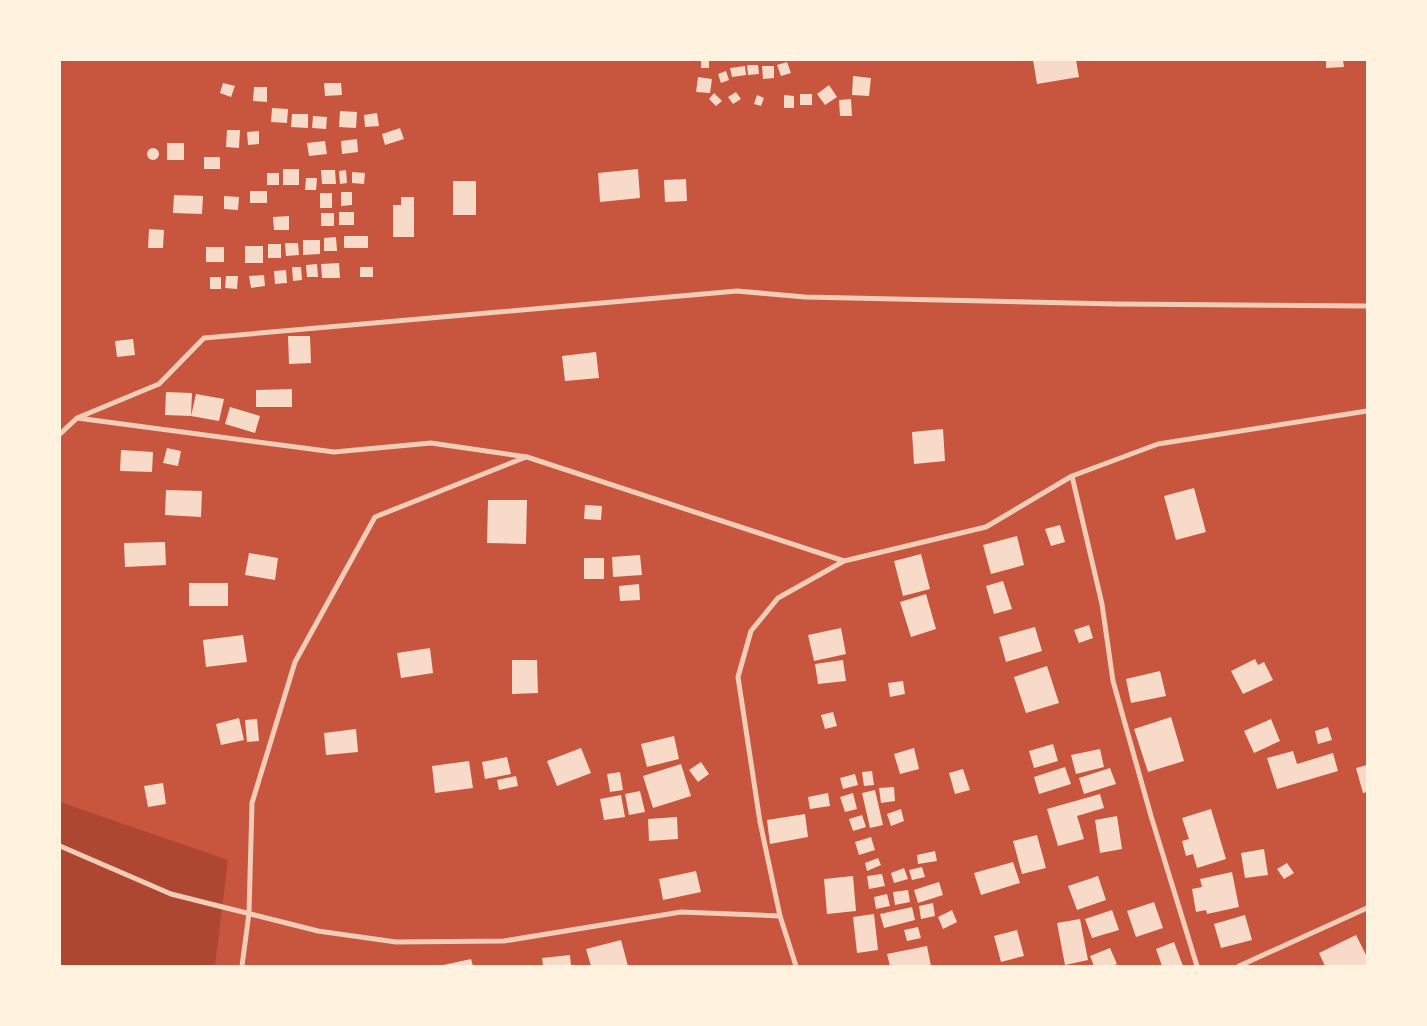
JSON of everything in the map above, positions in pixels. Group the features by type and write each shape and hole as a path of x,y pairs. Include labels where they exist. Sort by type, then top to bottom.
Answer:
{"street":[{"path":"60,434 77,418 158,384 204,338 737,291 805,297 1117,304 1367,306"},
{"path":"796,966 780,916 760,822 738,677 751,631 778,598 844,560 986,527 1072,476 1158,444 1367,411"},
{"path":"77,418 334,452 431,443 527,457 844,560"},
{"path":"242,966 249,913 252,803 295,662 376,517 527,457"},
{"path":"1072,476 1102,604 1113,681 1151,816 1197,966"},
{"path":"60,846 171,894 318,931 396,942 504,941 681,912 780,916"},
{"path":"1238,966 1367,908"}],"shaded area":[{"path":"60,802 228,860 215,966 60,966"}],"building":[{"path":"1033,60 1076,60 1079,77 1037,84"},
{"path":"1326,60 1343,60 1344,67 1326,68"},
{"path":"701,61 709,61 709,68 701,68"},
{"path":"787,62 791,73 781,76 777,65"},
{"path":"747,65 758,65 759,74 748,75"},
{"path":"745,66 746,75 732,77 730,68"},
{"path":"762,66 774,66 774,78 763,79"},
{"path":"726,71 729,80 721,83 718,74"},
{"path":"853,76 871,78 869,96 852,95"},
{"path":"698,77 712,79 710,93 696,92"},
{"path":"223,83 235,86 231,97 220,93"},
{"path":"324,83 341,83 342,95 325,96"},
{"path":"829,85 837,97 825,105 817,94"},
{"path":"254,87 267,87 267,102 253,101"},
{"path":"736,92 741,99 733,104 728,97"},
{"path":"714,93 722,101 716,106 709,99"},
{"path":"800,94 812,94 812,105 800,105"},
{"path":"757,95 764,98 761,106 754,104"},
{"path":"784,95 794,96 794,108 784,108"},
{"path":"851,99 852,116 840,116 839,100"},
{"path":"272,108 288,109 287,123 271,122"},
{"path":"340,111 357,112 356,128 339,127"},
{"path":"377,113 379,126 365,127 364,115"},
{"path":"292,114 308,114 308,128 291,127"},
{"path":"313,116 327,117 326,129 312,128"},
{"path":"400,128 404,139 385,145 382,134"},
{"path":"227,130 240,130 239,148 226,147"},
{"path":"259,131 259,144 248,145 247,132"},
{"path":"357,139 358,152 342,154 341,141"},
{"path":"325,141 327,154 309,156 307,143"},
{"path":"167,143 184,143 184,160 167,160"},
{"path":"151,148 155,148 159,154 155,160 151,160 147,156 147,152"},
{"path":"204,157 220,157 220,169 204,169"},
{"path":"283,169 299,169 299,185 283,185"},
{"path":"638,169 640,198 600,202 598,173"},
{"path":"321,170 335,170 336,184 322,184"},
{"path":"346,170 347,183 340,184 339,171"},
{"path":"352,172 365,173 364,184 352,183"},
{"path":"267,173 279,173 279,185 267,185"},
{"path":"306,178 317,178 316,190 305,190"},
{"path":"686,179 687,201 665,202 664,180"},
{"path":"453,181 476,181 476,215 453,215"},
{"path":"250,191 267,191 267,203 250,203"},
{"path":"341,192 352,192 352,205 341,206"},
{"path":"320,193 332,193 332,208 320,208"},
{"path":"174,195 203,196 202,214 173,213"},
{"path":"224,196 239,197 238,210 224,209"},
{"path":"401,197 414,197 414,237 393,237 393,205 401,205"},
{"path":"339,212 354,212 354,225 339,225"},
{"path":"321,213 334,213 334,226 321,226"},
{"path":"289,216 289,230 274,230 273,217"},
{"path":"149,229 164,230 163,248 148,248"},
{"path":"344,236 368,236 368,248 344,248"},
{"path":"336,237 337,251 324,251 324,238"},
{"path":"303,240 320,240 320,254 303,255"},
{"path":"285,243 298,243 299,255 286,256"},
{"path":"268,244 281,244 281,258 268,258"},
{"path":"245,246 263,246 263,263 245,263"},
{"path":"206,247 224,247 224,262 206,262"},
{"path":"339,263 340,278 322,278 321,264"},
{"path":"317,264 318,277 307,277 306,265"},
{"path":"292,267 301,267 302,280 293,281"},
{"path":"360,267 373,267 373,277 360,277"},
{"path":"286,270 287,283 275,284 274,271"},
{"path":"264,275 265,286 251,288 249,276"},
{"path":"226,276 238,276 237,289 225,288"},
{"path":"210,277 221,277 221,289 210,289"},
{"path":"288,336 310,336 311,363 289,364"},
{"path":"133,339 135,355 117,357 115,341"},
{"path":"596,352 599,378 565,381 562,356"},
{"path":"292,389 292,407 256,407 256,390"},
{"path":"166,392 192,393 191,416 165,415"},
{"path":"196,394 224,399 219,421 191,416"},
{"path":"230,407 260,416 255,433 225,424"},
{"path":"943,429 945,461 914,464 912,432"},
{"path":"167,448 181,451 178,466 163,463"},
{"path":"121,450 153,452 152,472 120,471"},
{"path":"1194,488 1206,532 1176,540 1164,496"},
{"path":"166,490 202,491 201,517 165,515"},
{"path":"488,500 527,500 526,544 487,543"},
{"path":"585,505 602,506 601,520 584,519"},
{"path":"1060,525 1065,542 1051,546 1045,529"},
{"path":"1017,536 1024,565 991,574 983,545"},
{"path":"165,542 166,565 125,567 124,543"},
{"path":"249,553 278,558 275,580 245,575"},
{"path":"921,554 930,589 903,596 894,561"},
{"path":"640,555 642,575 613,577 612,557"},
{"path":"584,558 604,558 604,579 584,579"},
{"path":"1003,581 1012,609 994,614 986,586"},
{"path":"189,583 228,583 228,606 189,606"},
{"path":"639,584 640,600 620,601 619,586"},
{"path":"926,594 936,629 911,637 900,602"},
{"path":"1089,625 1093,638 1079,643 1074,630"},
{"path":"1035,627 1042,651 1006,662 999,637"},
{"path":"841,628 846,654 814,661 808,635"},
{"path":"243,635 247,662 206,667 203,640"},
{"path":"430,648 433,673 401,678 397,653"},
{"path":"1255,659 1258,665 1264,662 1273,680 1243,694 1231,671"},
{"path":"512,660 537,660 538,693 512,694"},
{"path":"843,660 846,681 818,684 815,664"},
{"path":"1047,666 1059,703 1026,713 1014,677"},
{"path":"1160,671 1166,696 1131,703 1126,679"},
{"path":"903,681 905,694 890,697 888,683"},
{"path":"833,712 837,726 825,729 821,715"},
{"path":"1171,717 1184,761 1148,772 1134,729"},
{"path":"239,718 244,740 221,745 216,724"},
{"path":"257,719 259,741 247,742 245,720"},
{"path":"1271,719 1280,741 1254,753 1244,731"},
{"path":"1328,727 1332,740 1318,744 1315,731"},
{"path":"356,729 358,752 326,755 324,733"},
{"path":"674,736 679,759 647,767 641,744"},
{"path":"1053,744 1058,761 1034,768 1029,751"},
{"path":"581,748 591,773 557,786 547,761"},
{"path":"914,748 919,769 900,774 894,754"},
{"path":"1100,749 1104,767 1076,774 1071,755"},
{"path":"1293,751 1297,764 1333,753 1338,771 1277,789 1267,758"},
{"path":"507,757 511,774 485,779 482,762"},
{"path":"469,761 473,788 435,793 432,766"},
{"path":"701,762 709,774 698,782 689,770"},
{"path":"681,764 691,796 653,808 643,776"},
{"path":"1367,765 1367,792 1363,793 1356,768"},
{"path":"1065,767 1071,784 1039,794 1034,777"},
{"path":"1110,768 1116,784 1084,794 1079,778"},
{"path":"963,769 970,790 955,794 949,773"},
{"path":"872,771 874,785 864,786 862,772"},
{"path":"620,772 623,790 610,792 607,774"},
{"path":"855,774 858,785 843,789 840,778"},
{"path":"516,776 518,786 499,790 497,780"},
{"path":"163,783 166,804 148,807 144,786"},
{"path":"894,787 895,801 881,803 879,788"},
{"path":"875,790 883,825 870,828 862,793"},
{"path":"640,791 645,812 629,815 625,794"},
{"path":"828,793 830,806 810,809 808,797"},
{"path":"853,793 857,809 845,812 840,797"},
{"path":"1100,794 1104,808 1077,816 1084,839 1058,846 1047,809"},
{"path":"621,795 625,817 604,820 600,799"},
{"path":"901,809 904,821 891,826 887,814"},
{"path":"1211,809 1226,859 1197,868 1193,854 1186,856 1182,841 1189,839 1182,818"},
{"path":"805,814 808,837 770,844 767,820"},
{"path":"862,815 866,827 853,831 849,819"},
{"path":"1117,816 1122,849 1100,853 1095,820"},
{"path":"677,817 678,839 649,841 648,819"},
{"path":"1037,835 1046,868 1022,874 1013,841"},
{"path":"871,837 875,850 859,855 855,842"},
{"path":"1264,849 1268,875 1245,878 1241,853"},
{"path":"935,851 937,861 918,864 917,855"},
{"path":"878,858 881,865 867,871 865,863"},
{"path":"1013,862 1020,883 981,895 974,873"},
{"path":"1287,863 1294,873 1284,879 1277,869"},
{"path":"922,867 925,877 912,880 909,870"},
{"path":"904,868 908,879 894,883 891,873"},
{"path":"696,871 701,892 663,900 659,879"},
{"path":"1232,872 1239,907 1207,914 1206,910 1196,912 1192,889 1202,887 1200,879"},
{"path":"882,874 885,886 869,889 867,876"},
{"path":"853,876 856,911 827,914 824,879"},
{"path":"1098,876 1106,900 1077,910 1068,886"},
{"path":"939,882 943,895 918,903 914,890"},
{"path":"908,890 910,902 895,905 893,892"},
{"path":"887,894 890,906 876,909 874,897"},
{"path":"1154,902 1163,928 1136,937 1127,911"},
{"path":"933,903 935,916 921,919 919,906"},
{"path":"912,907 915,920 884,928 880,914"},
{"path":"952,910 957,922 943,929 938,917"},
{"path":"1112,910 1119,930 1092,938 1085,919"},
{"path":"874,914 878,950 857,953 853,917"},
{"path":"1245,915 1252,940 1221,948 1214,924"},
{"path":"1080,919 1088,960 1065,965 1057,923"},
{"path":"918,927 921,938 907,941 904,930"},
{"path":"1017,930 1024,956 1001,962 994,936"},
{"path":"1356,935 1367,957 1367,966 1325,966 1319,953"},
{"path":"621,940 628,966 591,966 586,949"},
{"path":"1174,942 1183,966 1162,966 1156,949"},
{"path":"927,946 931,966 890,966 887,954"},
{"path":"1110,948 1117,964 1094,966 1090,956"},
{"path":"570,955 571,966 543,966 542,958"},
{"path":"471,959 473,966 443,966 443,965"}]}
